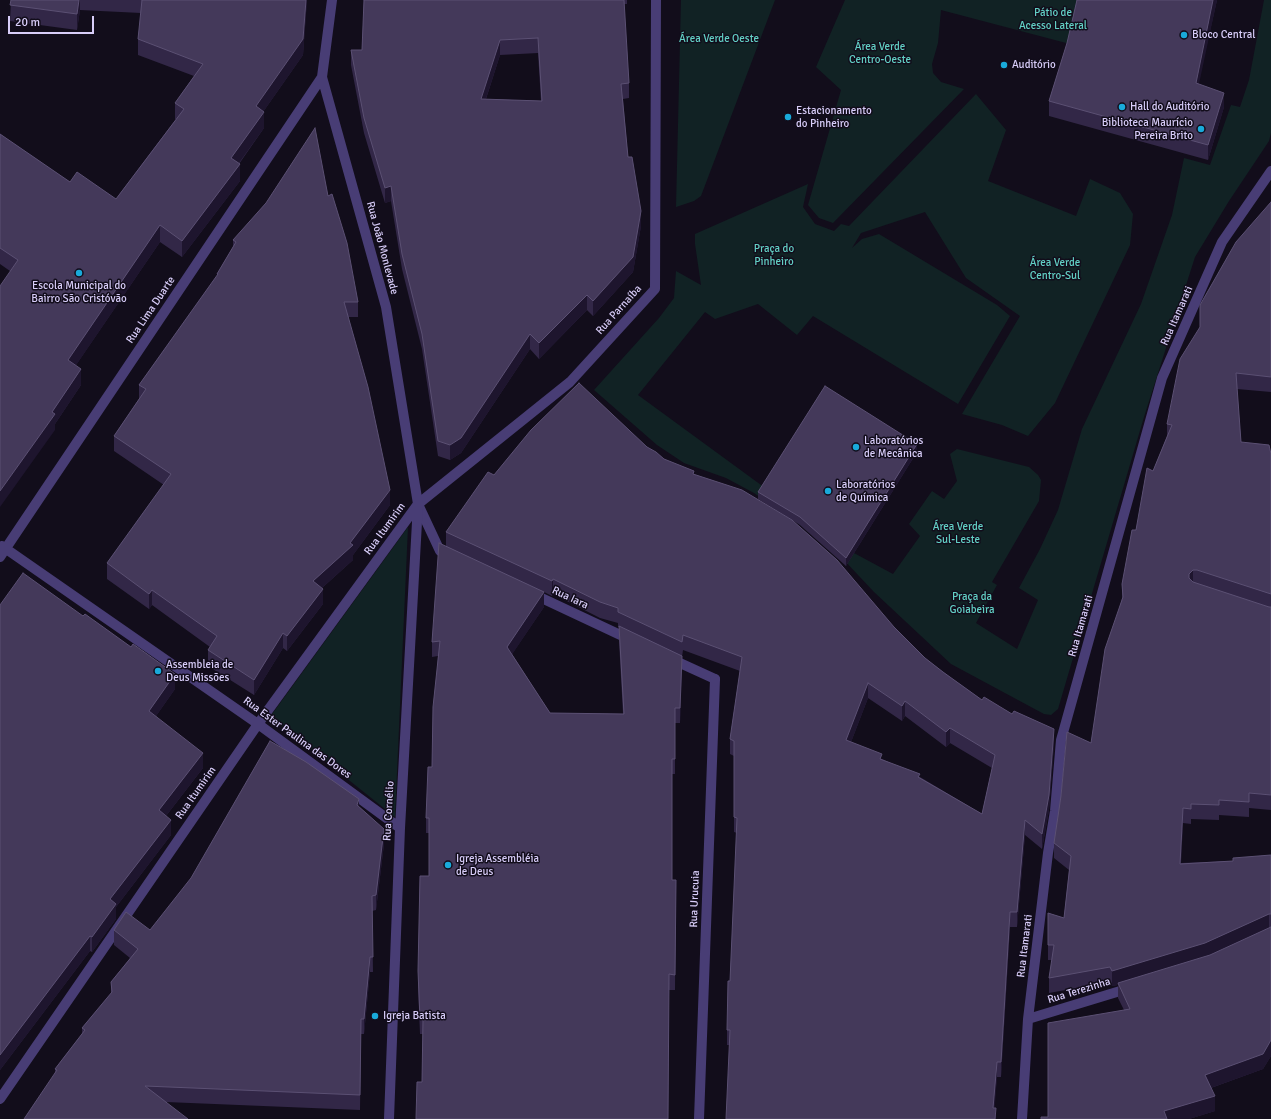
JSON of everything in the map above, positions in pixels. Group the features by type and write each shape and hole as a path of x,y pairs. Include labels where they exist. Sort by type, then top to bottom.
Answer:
{"street":[{"name":"Rua João Monlevade","path":"332,0 322,77 386,307 418,504"},
{"name":"Rua Parnaíba","path":"418,504 572,384 655,289 656,0"},
{"name":"Rua Lima Duarte","path":"2,551 322,77"},
{"name":"Rua Itamarati","path":"1022,1119 1028,1019 1048,854 1056,811 1058,738 1162,378 1222,242 1271,171"},
{"path":"418,504 440,551 455,557"},
{"name":"Rua Itumirim","path":"0,1099 258,724 418,504"},
{"name":"Rua Cornélio","path":"389,1119 400,828 418,504"},
{"name":"Rua Ester Paulina das Dores","path":"2,551 258,724 400,828"},
{"name":"Rua Iara","path":"527,591 643,645"},
{"name":"Rua Urucuia","path":"657,652 715,679 699,1119"},
{"name":"Rua Terezinha","path":"1028,1019 1140,985"}],"green space":[{"name":"Área Verde Oeste","path":"681,0 775,0 701,196 694,201 676,207"},
{"name":"Área Verde Centro-Oeste","path":"845,0 1081,0 1070,44 941,10 938,43 932,64 933,73 941,82 964,89 833,223 819,218 808,205 841,90 816,67"},
{"path":"1264,0 1271,0 1271,133 1269,141 1229,201 1195,257 1144,417 1058,709 1051,715 1044,714 951,664 874,592 843,559 799,524 754,493 726,478 684,463 657,445 594,390 659,318 674,298 676,271 701,285 695,234 808,184 803,207 815,224 834,231 841,224 849,226 976,94 1006,130 988,181 1076,216 1090,179 1120,193 1133,214 1130,245 1055,403 1028,436 1002,425 962,414 1020,316 966,278 925,212 861,233 852,248 862,239 879,234 997,305 1010,316 958,404 813,316 797,335 758,304 715,319 705,312 638,395 854,553 893,574 920,536 909,524 932,491 944,499 957,481 950,454 957,449 1029,467 1041,480 1039,501 992,582 997,585 976,623 1017,649 1038,600 1019,588 1040,549 1058,510 1082,429 1141,304 1172,215 1184,158 1210,165 1231,105 1240,107 1249,80"},
{"path":"408,527 395,817 270,717"}],"building":[{"path":"11,0 79,0 77,14 10,5"},
{"path":"142,0 306,0 303,39 256,106 264,112 231,158 240,164 182,241 160,225 68,360 81,369 52,412 55,414 0,491 0,286 18,260 0,248 0,134 70,182 77,172 116,199 184,109 175,103 203,64 138,39"},
{"path":"364,0 624,0 629,83 621,84 628,157 632,157 641,211 633,257 593,301 587,295 539,343 530,334 461,438 450,445 438,441 422,334 402,254 391,186 385,188 364,118 351,50 362,50","holes":["538,38 542,101 481,99 500,40"]},
{"path":"1077,0 1213,0 1196,83 1224,93 1208,145 1049,101 1067,43"},
{"path":"315,128 328,196 332,194 347,243 358,302 344,302 368,387 390,490 350,543 353,545 313,581 323,589 287,636 283,633 254,680 208,650 217,636 152,590 149,594 107,563 171,474 114,436 146,389 139,385 218,274 236,242 233,240 266,203"},
{"path":"1271,202 1271,377 1236,373 1241,442 1269,445 1271,454 1271,594 1197,570 1193,570 1189,574 1189,578 1193,582 1271,607 1271,795 1249,793 1249,802 1219,800 1219,805 1191,804 1191,809 1183,808 1180,864 1233,861 1233,858 1271,855 1271,914 1205,943 1112,971 1110,967 1049,978 1054,945 1048,945 1048,913 1064,918 1071,856 1054,843 1061,796 1067,732 1091,743 1105,649 1123,597 1122,584 1132,530 1136,530 1147,468 1153,471 1172,425 1167,424 1180,359 1200,327 1200,305 1236,242"},
{"path":"579,383 647,447 664,459 694,471 693,474 742,490 792,520 837,560 894,627 925,658 943,672 982,700 984,697 1012,714 1014,711 1054,729 1049,795 1042,834 1025,820 1017,912 1010,912 1001,1062 997,1062 993,1108 996,1108 995,1119 726,1119 730,1030 727,1030 728,981 730,981 737,818 734,817 734,741 730,739 742,657 683,635 682,642 618,612 618,608 600,602 553,579 552,581 446,532 488,472 494,475 531,430","holes":["868,683 902,706 905,701 946,732 950,728 995,755 982,814 918,777 920,774 880,759 882,754 846,740"]},
{"path":"825,386 917,444 846,558 800,517 758,492"},
{"path":"439,543 544,592 507,647 550,713 624,714 619,626 682,656 680,708 675,708 675,759 672,759 672,880 676,880 675,975 669,974 668,1119 416,1119 417,1082 422,1082 423,1019 420,1019 418,971 420,876 429,876 429,818 426,818 428,767 432,767 433,707 440,641 432,642"},
{"path":"23,573 83,616 85,614 131,647 133,644 175,674 149,711 203,753 159,810 171,820 110,899 116,904 0,1055 0,605"},
{"path":"270,741 306,762 359,799 357,805 384,829 376,895 372,896 373,957 370,957 364,1019 361,1019 360,1095 145,1086 188,1119 24,1119 57,1070 55,1069 85,1030 82,1028 112,992 111,982 138,949 114,930 126,912 150,930 191,878"},
{"path":"1271,927 1271,1040 1263,1054 1205,1075 1215,1096 1164,1111 1167,1119 1041,1119 1041,1117 1048,1117 1048,1023 1130,1009 1118,983 1210,955"}],"place":[{"name":"Bloco Central","path":"1184,35"},
{"name":"Auditório","path":"1004,65"},
{"name":"Hall do Auditório","path":"1122,107"},
{"name":"Estacionamento do Pinheiro","path":"788,117"},
{"name":"Biblioteca Maurício Pereira Brito","path":"1201,129"},
{"name":"Escola Municipal do Bairro São Cristóvão","path":"79,273"},
{"name":"Laboratórios de Mecânica","path":"856,447"},
{"name":"Laboratórios de Química","path":"828,491"},
{"name":"Assembleia de Deus Missões","path":"158,671"},
{"name":"Igreja Assembléia de Deus","path":"448,865"},
{"name":"Igreja Batista","path":"375,1016"}],"park label":[{"name":"Pátio de Acesso Lateral","path":"1053,19"},
{"name":"Praça do Pinheiro","path":"774,255"},
{"name":"Área Verde Centro-Sul","path":"1055,269"},
{"name":"Área Verde Sul-Leste","path":"958,533"},
{"name":"Praça da Goiabeira","path":"972,603"}]}
